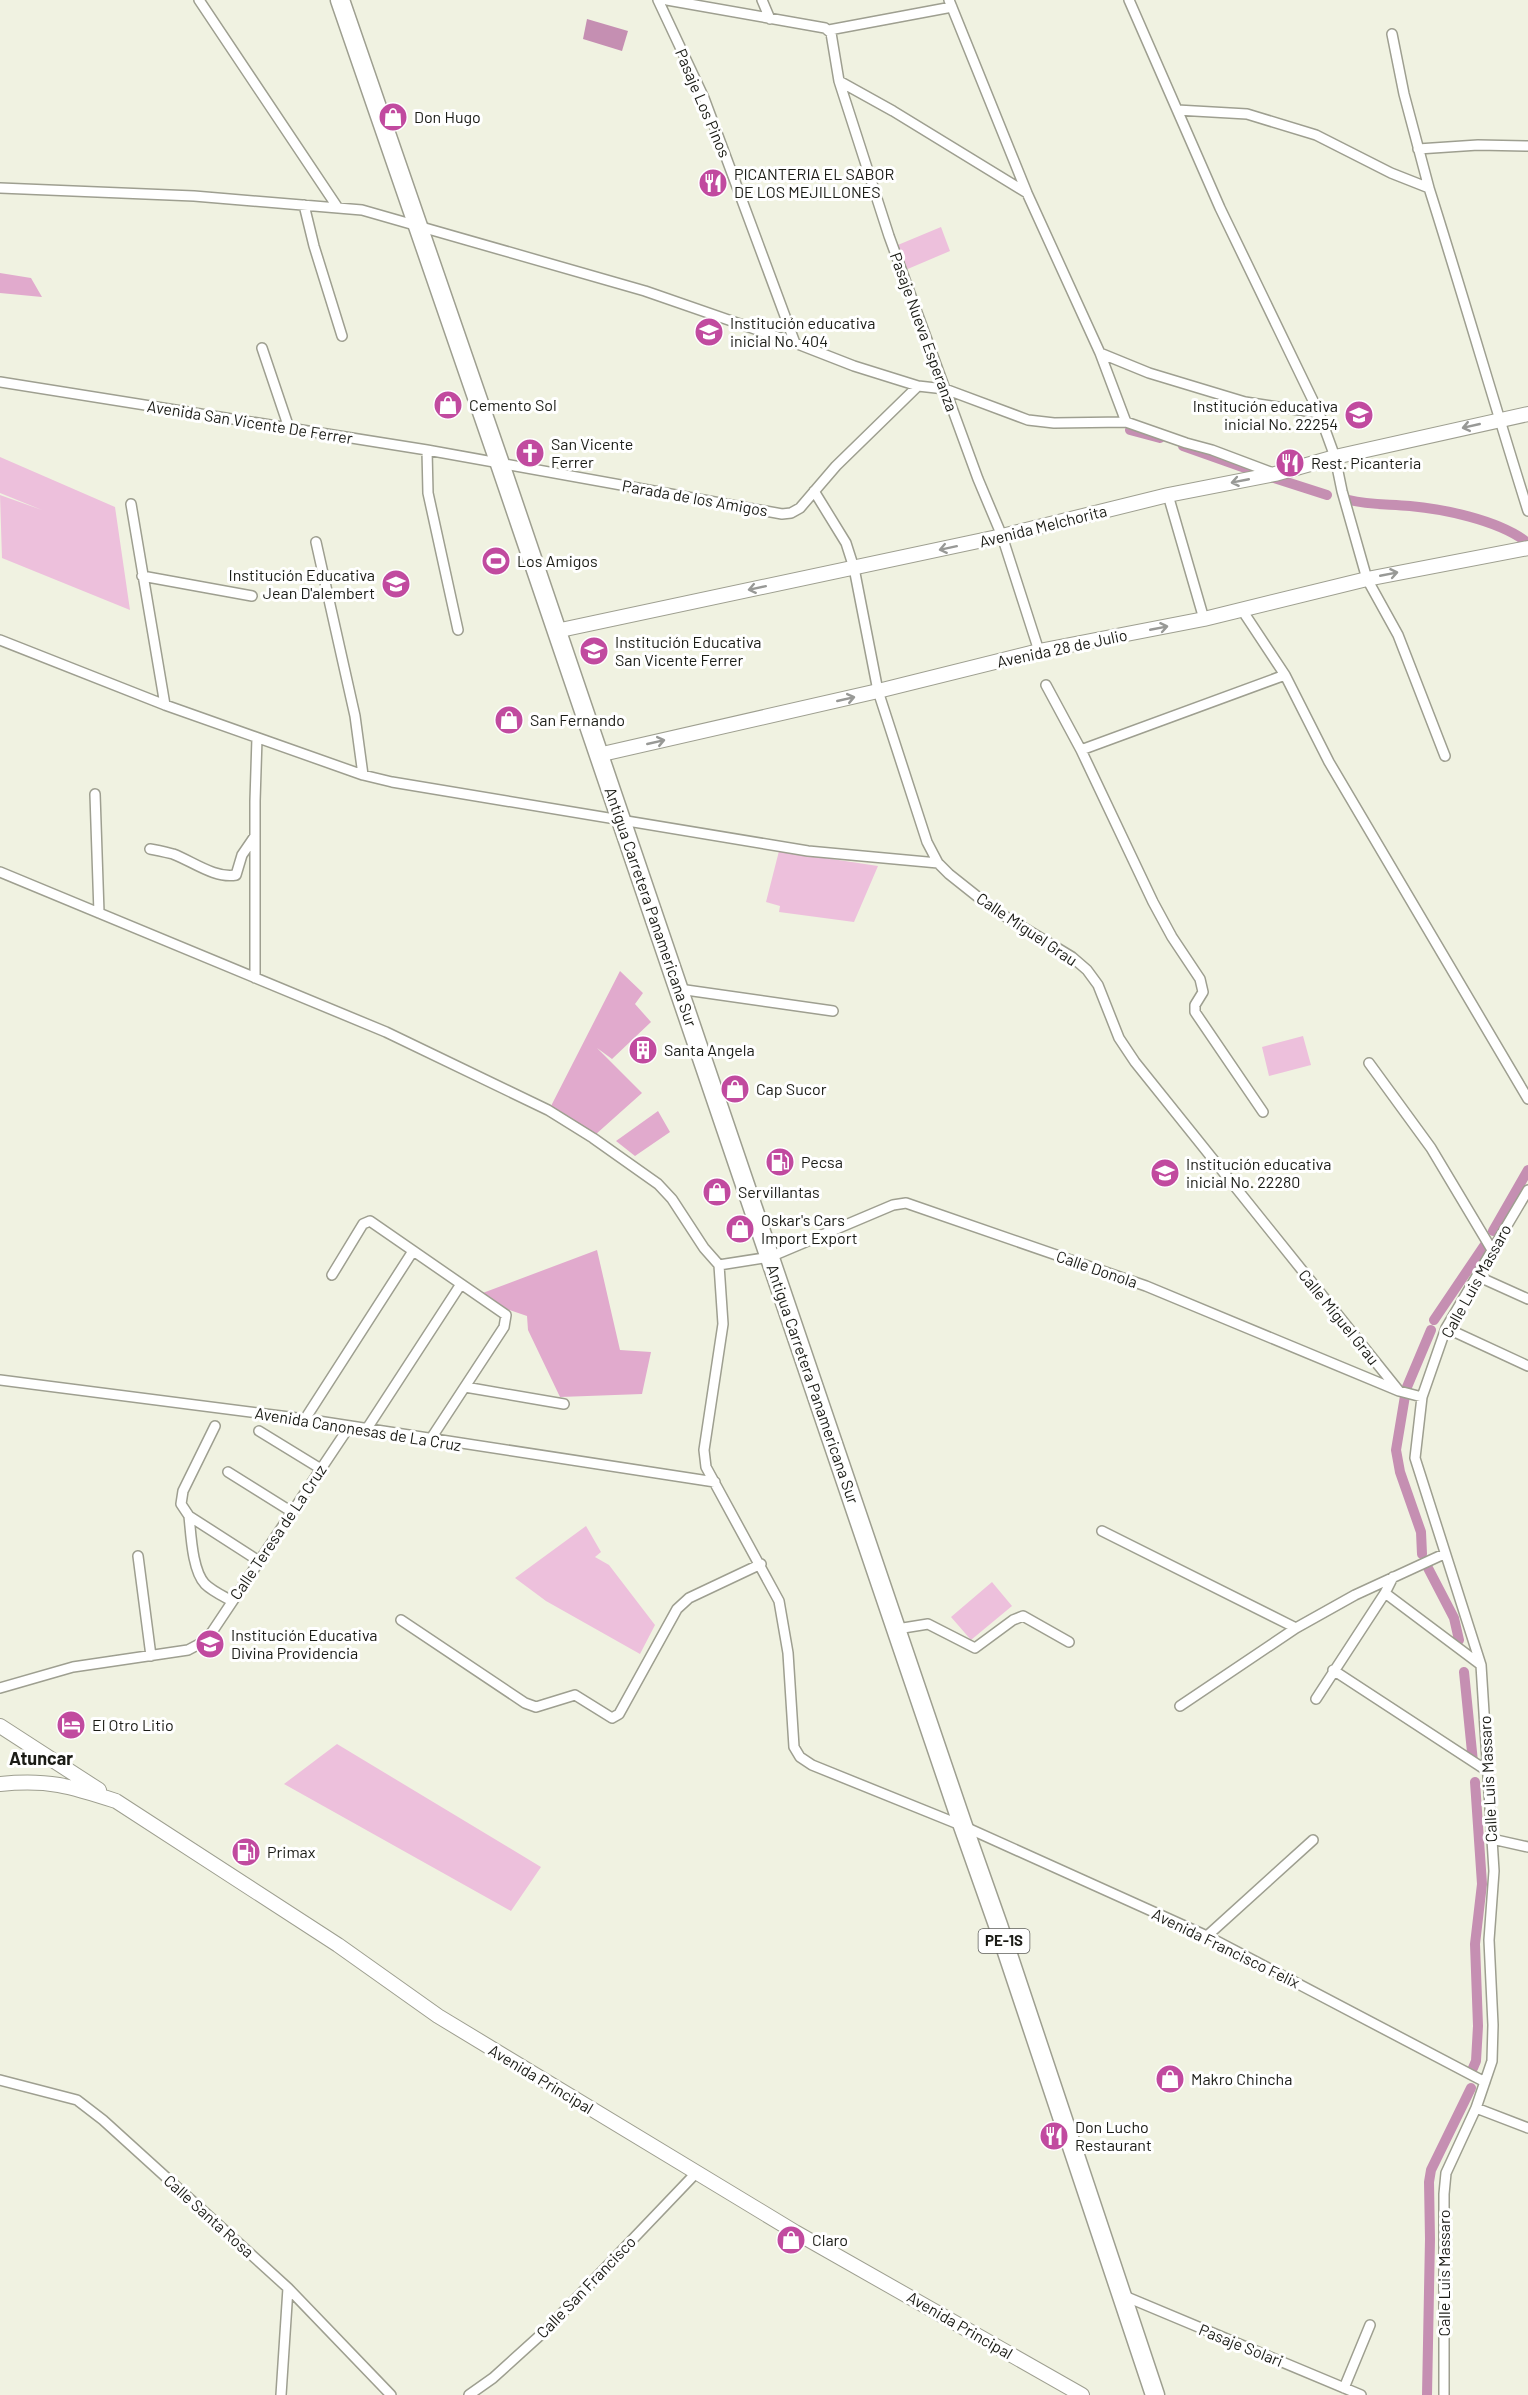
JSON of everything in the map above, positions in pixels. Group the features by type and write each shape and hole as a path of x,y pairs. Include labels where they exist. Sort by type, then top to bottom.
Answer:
{"highway":[{"name":"Antigua Carretera Panamericana Sur","path":"340,0 998,1924 1155,2395"}],"main road":[{"name":"Avenida Melchorita","path":"556,631 1002,536 1168,495 1275,474 1335,457 1528,414"},
{"name":"Avenida 28 de Julio","path":"598,755 878,691 1039,651 1204,619 1367,579 1528,548"},
{"path":"0,1726 116,1801"},
{"path":"31,1781 42,1765 41,1753"},
{"name":"Avenida Principal","path":"0,1784 31,1781 75,1787 116,1801 338,1945 438,2016 795,2232 1082,2395"}],"street":[{"path":"199,0 338,208"},
{"name":"Pasaje Los Pinos","path":"658,0 704,98 795,343"},
{"path":"667,0 829,30 950,3 1027,193 1100,353 1126,422"},
{"path":"762,0 770,19"},
{"path":"1129,0 1220,208 1319,412 1335,457 1342,491 1367,579 1398,635 1445,756"},
{"name":"Pasaje Nueva Esperanza","path":"829,30 839,81 889,236 945,390 1002,536 1039,651"},
{"path":"1392,34 1404,94 1429,188 1528,511"},
{"path":"839,81 893,111 1027,193"},
{"path":"1177,111 1247,114 1316,135 1391,173 1429,188"},
{"path":"1419,149 1478,145 1528,146"},
{"path":"0,188 194,196 362,210 645,291 854,366 918,386 945,390 1028,420 1054,423 1126,422 1212,450 1275,474"},
{"path":"304,205 314,246 342,336"},
{"path":"262,348 290,428"},
{"path":"1100,353 1149,373 1245,402 1319,412"},
{"name":"Avenida San Vicente De Ferrer","path":"0,382 427,450 500,464"},
{"path":"814,491 836,466 918,386"},
{"path":"427,450 428,493 458,630"},
{"name":"Parada de los Amigos","path":"500,464 782,514 791,513 800,508 814,491"},
{"name":"Calle Miguel Grau","path":"814,491 846,543 854,568 878,691 927,842 939,863 993,909 1072,957 1087,970 1098,985 1119,1038 1135,1062 1399,1391"},
{"path":"1168,495 1204,619"},
{"path":"131,504 165,705"},
{"path":"316,542 355,716 363,775"},
{"path":"142,576 252,596"},
{"path":"1242,610 1285,675 1329,762 1528,1099"},
{"path":"0,640 165,705 363,775 392,782 808,850 939,863"},
{"path":"1081,750 1285,675"},
{"path":"1046,685 1081,750 1153,902 1172,937 1200,979 1203,992 1195,1005 1195,1012 1263,1112"},
{"path":"255,978 258,738"},
{"path":"96,794 99,913"},
{"path":"150,849 173,854 198,866 229,876 236,875 238,872 242,855 255,836"},
{"path":"0,872 386,1032 548,1110 593,1138 658,1184 672,1199 704,1248 718,1264 723,1324 704,1450 706,1467 761,1564 689,1598 676,1609 618,1714 612,1718 575,1695 543,1706 532,1706 401,1620"},
{"path":"679,989 832,1011"},
{"path":"1369,1063 1431,1149 1492,1250"},
{"name":"Calle Luis Massaro","path":"1444,2395 1444,2194 1446,2173 1476,2108 1492,2061 1493,2025 1489,1940 1494,1871 1481,1665 1415,1458 1422,1397 1446,1328 1528,1190"},
{"name":"Calle Donola","path":"718,1264 770,1257 893,1205 906,1203 1146,1286 1399,1391 1422,1397"},
{"path":"332,1275 367,1221 375,1224 503,1312 507,1320 430,1440"},
{"path":"305,1419 413,1251"},
{"path":"1477,1276 1528,1299"},
{"path":"366,1430 461,1284"},
{"path":"1446,1328 1528,1366"},
{"name":"Avenida Canonesas de La Cruz","path":"0,1380 305,1419 715,1482"},
{"path":"465,1387 564,1404"},
{"path":"216,1426 181,1498 181,1504 189,1516 259,1561"},
{"name":"Calle Teresa de La Cruz","path":"0,1688 73,1668 197,1647 206,1641 349,1426"},
{"path":"259,1431 321,1469"},
{"path":"228,1472 292,1512"},
{"path":"189,1516 192,1542 201,1578 205,1585 232,1601"},
{"path":"1102,1532 1296,1628"},
{"path":"1180,1706 1296,1628 1355,1595 1444,1554"},
{"path":"138,1556 151,1656"},
{"name":"Avenida Francisco Felix","path":"761,1564 779,1601 788,1653 794,1747 800,1757 812,1765 963,1826 1207,1936 1485,2082"},
{"path":"1316,1699 1393,1577"},
{"path":"1385,1593 1481,1665"},
{"path":"897,1629 928,1624 975,1648 1013,1620 1023,1616 1069,1642"},
{"path":"1333,1670 1489,1772"},
{"path":"1492,1839 1528,1847"},
{"path":"1207,1936 1312,1840"},
{"name":"Calle Santa Rosa","path":"0,2080 77,2100 103,2120 288,2288 391,2395"},
{"path":"1476,2108 1528,2128"},
{"name":"Calle San Francisco","path":"469,2395 493,2378 546,2330 696,2173"},
{"path":"281,2395 288,2288"},
{"name":"Pasaje Solari","path":"1121,2295 1361,2395"},
{"path":"1344,2388 1370,2325"}],"shaded area":[{"path":"587,19 628,31 622,51 583,39"},
{"path":"941,227 950,251 903,271 893,247"},
{"path":"0,273 31,278 42,297 0,293"},
{"path":"0,457 115,507 130,610 2,558 0,495 42,510 0,493"},
{"path":"779,851 878,866 854,922 779,912 780,906 766,902"},
{"path":"620,971 643,993 635,1004 651,1022 612,1059 597,1048 642,1093 595,1135 551,1106"},
{"path":"1303,1036 1311,1065 1269,1076 1262,1047"},
{"path":"658,1111 670,1132 635,1156 616,1141"},
{"path":"597,1250 620,1350 651,1352 642,1394 560,1397 528,1330 527,1316 472,1297"},
{"path":"586,1526 601,1552 595,1557 609,1565 655,1625 640,1654 546,1601 515,1578"},
{"path":"992,1582 1012,1606 971,1640 951,1617"},
{"path":"337,1744 541,1867 511,1911 284,1784"}],"waterway":[{"path":"1130,430 1160,438"},
{"path":"1183,446 1248,469"},
{"path":"1274,478 1327,495"},
{"path":"1349,500 1454,513 1485,521 1524,540"},
{"path":"1493,1231 1528,1170"},
{"path":"1434,1320 1484,1246"},
{"path":"1407,1387 1431,1330"},
{"path":"1405,1396 1396,1450 1400,1472 1421,1532 1422,1554"},
{"path":"1428,1568 1454,1618 1459,1640"},
{"path":"1464,1672 1473,1762"},
{"path":"1473,2068 1476,2061 1478,2026 1475,1944 1482,1884 1475,1782"},
{"path":"1427,2395 1429,2182 1431,2170 1471,2088"}],"place":[{"name":"Don Hugo","path":"393,117"},
{"name":"PICANTERIA EL SABOR DE LOS MEJILLONES","path":"713,183"},
{"name":"Institución educativa inicial No. 404","path":"709,332"},
{"name":"Cemento Sol","path":"448,405"},
{"name":"Institución educativa inicial No. 22254","path":"1359,415"},
{"name":"San Vicente Ferrer","path":"530,453"},
{"name":"Rest. Picanteria","path":"1290,463"},
{"name":"Los Amigos","path":"496,561"},
{"name":"Institución Educativa Jean D'alembert","path":"396,584"},
{"name":"Institución Educativa San Vicente Ferrer","path":"594,651"},
{"name":"San Fernando","path":"509,720"},
{"name":"Santa Angela","path":"643,1050"},
{"name":"Cap Sucor","path":"735,1089"},
{"name":"Pecsa","path":"780,1162"},
{"name":"Institución educativa inicial No. 22280","path":"1165,1173"},
{"name":"Servillantas","path":"717,1192"},
{"name":"Oskar's Cars Import Export","path":"740,1229"},
{"name":"Institución Educativa Divina Providencia","path":"210,1644"},
{"name":"El Otro Litio","path":"71,1725"},
{"name":"Primax","path":"246,1852"},
{"name":"Makro Chincha","path":"1170,2079"},
{"name":"Don Lucho Restaurant","path":"1054,2136"},
{"name":"Claro","path":"791,2240"}],"district":[{"name":"Atuncar","path":"41,1759"}]}
